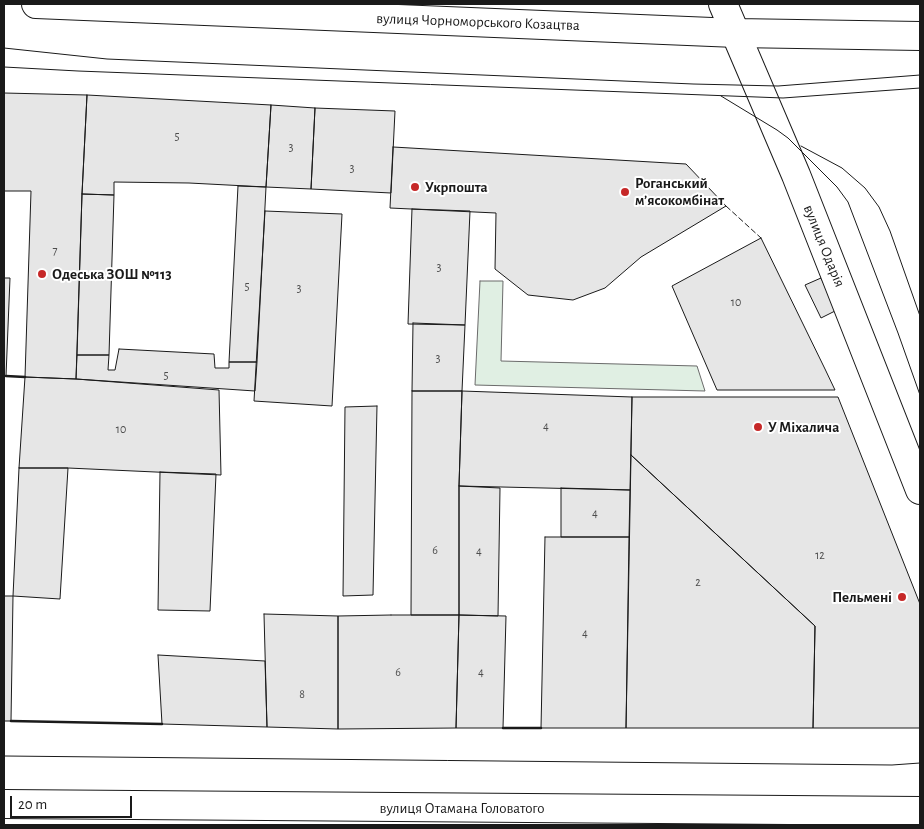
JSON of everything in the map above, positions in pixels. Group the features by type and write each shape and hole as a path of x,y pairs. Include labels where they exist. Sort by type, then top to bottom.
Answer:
{"main road":[{"name":"вулиця Чорноморського Козацтва","path":"36,4 736,33 920,36"},
{"name":"вулиця Одарія","path":"724,4 796,175 920,490"},
{"name":"вулиця Отамана Головатого","path":"4,804 920,811"}],"green space":[{"path":"480,281 503,281 501,361 697,366 705,391 475,385"}],"building":[{"name":"Одеська ЗОШ №113","path":"4,93 87,95 76,379 25,377 31,191 4,191"},
{"path":"87,95 271,105 266,187 114,182 114,195 82,194"},
{"path":"271,105 315,108 311,189 266,187"},
{"path":"315,108 395,111 391,193 311,189"},
{"path":"393,147 686,164 726,206 641,257 605,288 573,300 528,295 495,269 496,213 390,208"},
{"path":"238,186 266,187 257,362 229,362"},
{"path":"82,194 114,195 109,355 77,355"},
{"path":"412,209 470,211 465,325 408,324"},
{"path":"265,211 342,214 332,406 254,401"},
{"path":"761,238 835,390 717,390 672,286"},
{"path":"4,278 10,278 6,376 4,376"},
{"path":"821,278 837,310 821,318 805,285"},
{"path":"413,323 465,325 462,391 412,391"},
{"path":"119,349 214,354 215,368 229,368 229,362 257,362 255,391 76,379 77,355 109,355 108,370 115,370"},
{"path":"25,377 219,390 221,475 68,468 19,468"},
{"path":"412,391 462,391 459,486 459,615 411,615"},
{"path":"462,391 632,397 630,490 459,486"},
{"path":"632,397 838,397 920,604 920,728 813,728 815,626 631,455"},
{"path":"377,406 373,595 343,596 345,407"},
{"path":"631,455 815,626 813,728 626,728"},
{"path":"19,468 68,468 60,599 13,596"},
{"path":"160,472 216,474 210,611 158,610"},
{"path":"459,486 500,488 498,616 459,615"},
{"path":"561,488 630,490 629,537 561,537"},
{"path":"545,537 629,537 626,728 541,728"},
{"path":"4,596 13,596 11,721 4,721"},
{"path":"264,614 338,616 338,729 267,727"},
{"path":"459,615 456,728 338,729 338,616"},
{"path":"459,615 506,616 503,728 456,728"},
{"path":"158,655 265,661 267,727 162,724"}],"tram line":[{"path":"4,48 107,59 693,84 778,86 920,75"},
{"path":"4,67 783,98 920,88"},
{"path":"721,96 788,138 837,187 848,202 920,395"},
{"path":"801,146 842,168 865,188 879,207 890,231 920,316"},
{"path":"4,756 892,765 920,763"}],"fence":[{"path":"726,206 761,238"}],"wall":[{"path":"6,376 25,377"},
{"path":"11,721 162,724"},
{"path":"503,728 541,728"}],"place":[{"name":"Укрпошта","path":"415,187"},
{"name":"Роганський м’ясокомбінат","path":"625,192"},
{"name":"Одеська ЗОШ №113","path":"42,274"},
{"name":"У Міхалича","path":"758,427"},
{"name":"Пельмені","path":"902,597"}]}
